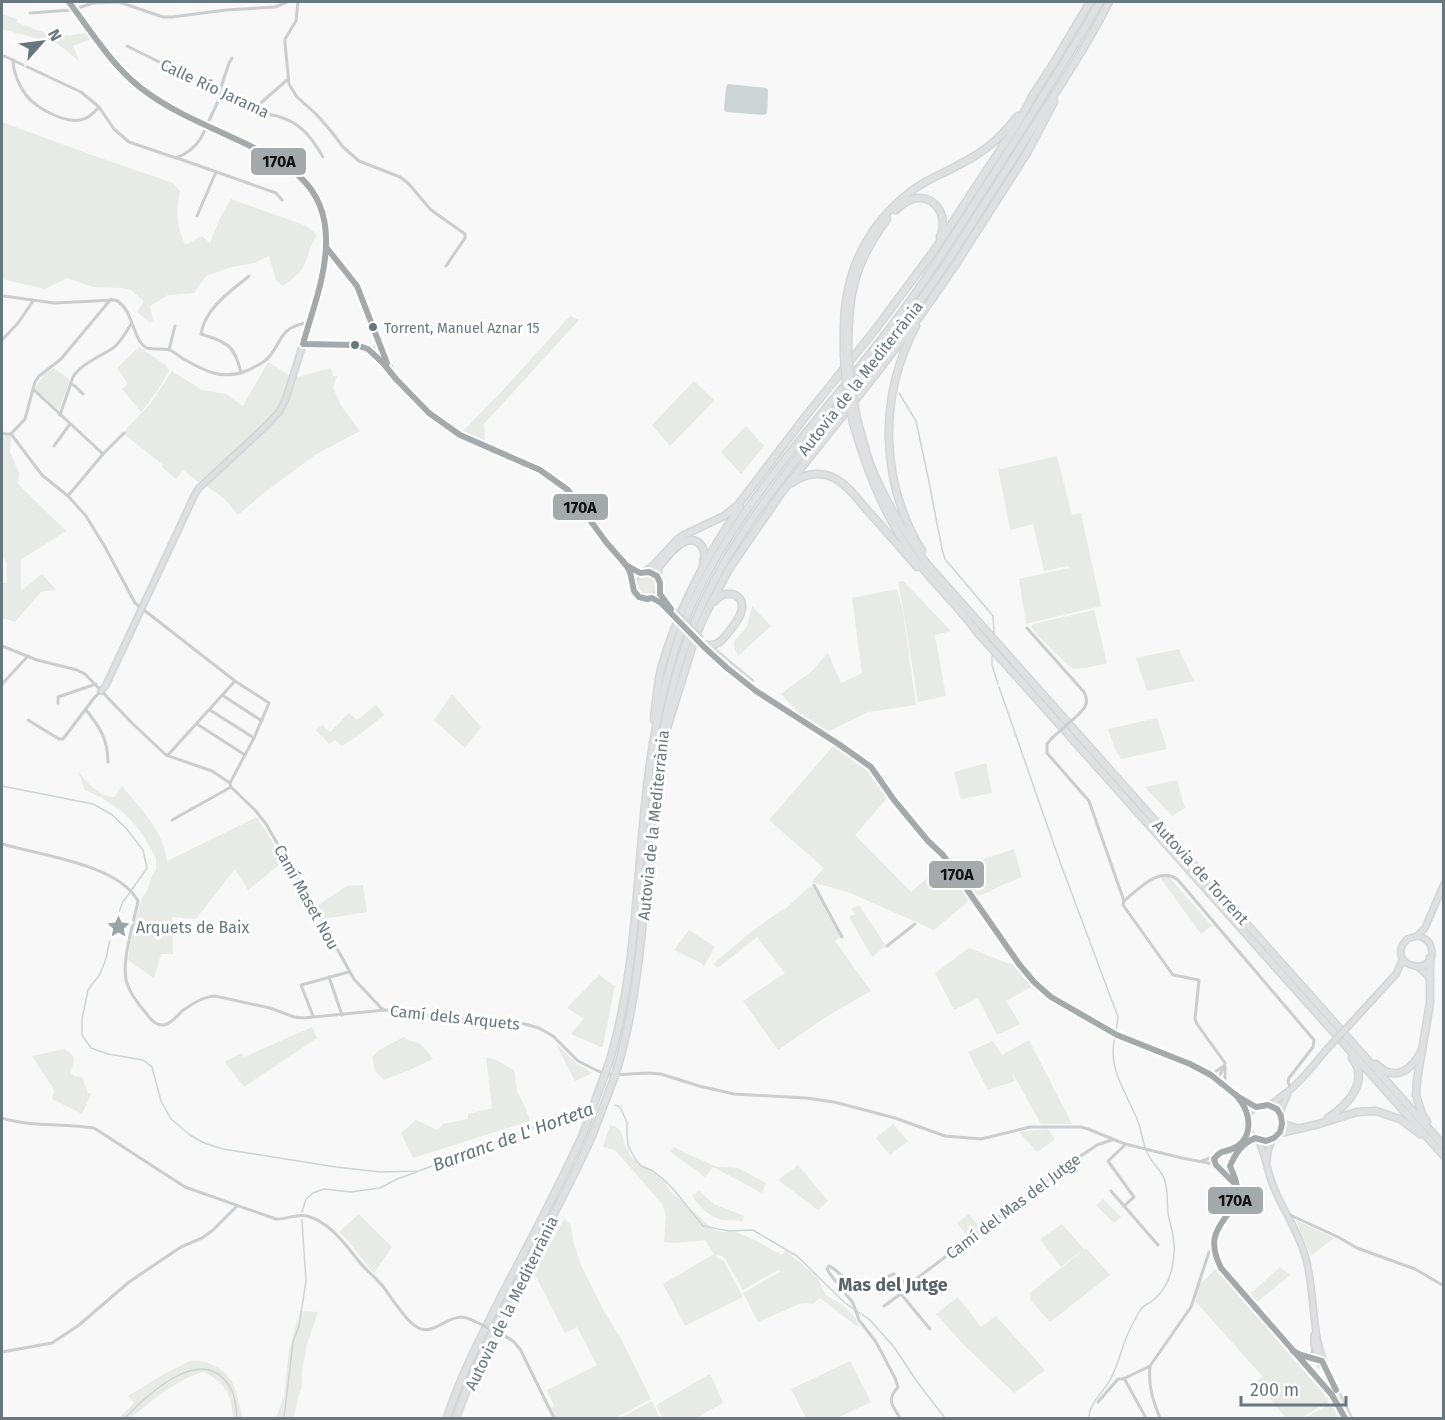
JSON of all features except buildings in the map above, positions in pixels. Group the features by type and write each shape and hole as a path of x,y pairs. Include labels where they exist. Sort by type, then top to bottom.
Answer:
{"highway":[{"path":"643,572 654,566 684,535 724,516 738,505 875,330 945,234 1016,126 1090,2"},
{"name":"Autovia de la Mediterrània","path":"447,1419 488,1323 583,1134 609,1063 623,1006 631,957 650,759 663,693 682,628 693,602 737,525 771,477 874,348 932,268 1043,97 1100,2"},
{"name":"Autovia de la Mediterrània","path":"456,1419 496,1327 592,1136 614,1081 630,1016 639,957 656,773 668,705 689,634 702,603 744,530 909,316 938,274 1059,88 1109,2"},
{"path":"662,740 666,734 689,655 729,568 782,492 923,312 1028,153 1058,96 1059,88"},
{"path":"977,632 920,564 899,534 875,487 862,454 846,386 845,303 857,259 869,236 886,213 903,197 924,183 982,151 1004,132 1033,96"},
{"path":"846,354 853,284 862,259 873,238 889,216 911,200 930,201 938,207 943,218 944,229 929,255"},
{"path":"923,312 903,354 895,379 888,429 890,458 898,498 911,530 927,559 958,598"},
{"path":"855,421 870,464 887,502 926,563 958,598"},
{"path":"780,496 796,480 809,475 828,475 842,483 977,632"},
{"path":"699,573 760,476"},
{"path":"650,759 649,751 662,669 670,642 704,560 701,546 696,541 689,540 681,543 658,568 658,576"},
{"path":"702,642 713,645 721,641 737,620 742,608 740,599 730,593 722,594 709,608"},
{"name":"Autovia de Torrent","path":"958,598 1443,1143"},
{"name":"Autovia de Torrent","path":"977,632 1443,1158"},
{"path":"1244,920 1382,1070 1394,1073 1406,1071 1417,1061 1422,1050"},
{"path":"1430,958 1430,1003 1416,1095 1422,1114 1443,1143"},
{"path":"1416,966 1427,974 1431,982"},
{"path":"1292,986 1356,1062 1359,1073 1358,1084 1351,1097 1336,1113 1319,1124"},
{"path":"1280,1133 1357,1112 1376,1111 1400,1119 1420,1134 1443,1158"},
{"path":"1283,1124 1296,1128"}],"street":[{"path":"28,720 63,740 106,685 195,494 279,412 285,401 303,344 321,279 327,231 315,196 293,169 278,159 146,93 129,78 69,2"},
{"path":"30,13 74,9 93,3 119,2 163,17 172,17 275,7 287,2"},
{"path":"298,2 296,21 285,39 287,80 293,92 316,114 343,147 359,161 408,183 431,210 465,234 465,238 446,266"},
{"name":"Calle Río Jarama","path":"127,46 264,114 283,118 299,125 323,158"},
{"path":"2,55 75,88 99,107 123,138 137,145 276,193 282,200"},
{"path":"176,158 197,144 220,97 219,93 232,58"},
{"path":"13,60 16,74 27,95 60,118 79,121 91,116 99,107"},
{"path":"254,109 287,80"},
{"path":"197,216 216,172"},
{"path":"326,247 357,286 391,372"},
{"path":"241,373 235,352 228,345 201,334 210,313 217,304 249,276"},
{"path":"4,296 54,303 111,299 121,302 145,346 169,350 204,370 219,375 241,373 257,366 267,360 290,328 308,322"},
{"path":"11,434 25,419 39,376 61,359 111,299"},
{"path":"2,340 18,323 33,301"},
{"path":"60,415 76,372 115,346 132,323"},
{"path":"169,350 175,326"},
{"path":"372,352 378,347 376,336"},
{"path":"303,344 356,345 368,349 429,413 460,435 540,470 568,490 626,565 634,591 639,597 652,598 661,603 727,668 756,691 871,767 894,800 928,841 943,855 1034,982 1051,997 1118,1035 1190,1064 1211,1075 1237,1096 1256,1107"},
{"path":"71,384 83,394"},
{"path":"33,389 103,454"},
{"path":"54,446 70,424"},
{"path":"2,433 11,434 42,475 78,505 96,530 135,603 235,681 269,703 231,785 172,820"},
{"path":"68,496 124,433"},
{"path":"626,565 643,572 653,572 658,576 661,584 659,591 652,598"},
{"path":"633,582 636,576 643,572"},
{"path":"659,591 673,614"},
{"path":"1027,628 1084,692 1087,702 1086,707 1047,744 1047,753 1089,801 1124,901 1123,905 1170,972 1177,977 1199,980 1195,1019 1225,1064 1225,1086"},
{"path":"2,646 46,663 85,674 132,723 168,755 235,681"},
{"path":"2,684 28,656"},
{"path":"58,703 58,697 96,684"},
{"path":"222,695 262,721"},
{"path":"86,709 101,728 107,746 108,762"},
{"path":"209,710 254,738"},
{"path":"197,724 245,755"},
{"name":"Camí Maset Nou","path":"168,755 212,771 246,800 266,824 349,972 385,1010"},
{"name":"Camí dels Arquets","path":"2,844 85,865 113,878 131,891 138,900 129,940 125,977 127,986 149,1017 155,1023 162,1025 170,1023 206,996 270,1008 294,1017 385,1010 486,1023 511,1022 529,1025 554,1036 578,1061 600,1072 613,1075 661,1074 727,1093 834,1102 873,1111 956,1138 986,1139 1020,1129 1041,1126 1081,1127 1112,1140 1216,1165"},
{"path":"1124,901 1157,876 1169,874 1178,880 1314,1040 1313,1047 1289,1078 1290,1090 1280,1113"},
{"path":"1396,974 1403,958 1404,943 1407,939 1417,936 1425,928 1443,884"},
{"path":"814,885 842,937"},
{"path":"887,946 915,924"},
{"path":"1269,1105 1290,1090 1396,974 1428,962 1432,948 1426,939 1425,928"},
{"path":"1417,936 1426,939"},
{"path":"1403,958 1409,965 1416,966"},
{"path":"313,1016 301,985 349,972"},
{"path":"329,977 342,1014"},
{"path":"1211,1075 1221,1070 1225,1064"},
{"path":"1217,1080 1225,1064"},
{"path":"1237,1096 1248,1117"},
{"path":"1267,1163 1272,1140 1280,1133 1283,1124 1276,1108 1262,1105 1251,1111 1247,1123 1249,1130 1257,1139 1273,1186 1294,1227 1305,1256 1312,1293 1318,1360"},
{"path":"2,1118 56,1126 94,1128 177,1183 205,1195 276,1219 282,1220 300,1215 317,1221 336,1233 370,1274 379,1281 411,1322 422,1329 431,1329 458,1317 464,1317 513,1341 520,1349 554,1419"},
{"path":"1201,1161 1220,1152 1236,1148 1249,1130"},
{"path":"1272,1140 1257,1139 1244,1143 1232,1159 1230,1166 1238,1188 1236,1197 1217,1231 1214,1249 1216,1257 1221,1268 1341,1407"},
{"name":"Camí del Mas del Jutge","path":"884,1306 906,1290 908,1285 1070,1163 1097,1145 1112,1140"},
{"path":"1124,1206 1134,1197 1108,1161 1125,1143"},
{"path":"1224,1151 1232,1159"},
{"path":"1215,1156 1216,1165 1238,1188"},
{"path":"1220,1168 1225,1169 1230,1166"},
{"path":"1110,1191 1158,1245"},
{"path":"2,1352 52,1343 79,1325 129,1282 181,1247 202,1238 213,1230 238,1205"},
{"path":"1285,1213 1357,1248 1415,1269 1443,1286"},
{"path":"1160,1419 1151,1393 1150,1366 1191,1307 1209,1252 1214,1249"},
{"path":"900,1419 890,1397 898,1387 897,1383 876,1342 859,1320 850,1297 827,1269 829,1266 834,1268 855,1288 863,1292 894,1274 908,1285"},
{"path":"1312,1293 1314,1345 1318,1360 1347,1419"},
{"path":"901,1294 930,1329"},
{"path":"1305,1357 1311,1354 1314,1345"},
{"path":"1292,1350 1299,1356 1318,1360"},
{"path":"1308,1369 1309,1363 1318,1360"},
{"path":"1098,1402 1118,1379 1123,1379 1150,1366"},
{"path":"1124,1377 1146,1419"}],"shaded area":[{"path":"2,14 43,32 68,35 89,32 93,38 73,46 79,61 58,44 2,29"},
{"path":"728,84 766,88 768,90 767,113 764,115 726,112 724,110"},
{"path":"2,122 173,183 180,191 178,218 185,245 202,236 210,243 231,199 304,225 317,236 302,269 283,286 276,280 269,256 255,263 232,267 206,276 194,293 168,295 150,306 153,321 150,323 137,312 144,301 131,290 93,287 67,278 45,289 2,279"},
{"path":"570,316 579,320 484,424 485,442 461,433 502,391"},
{"path":"139,347 167,366 169,371 141,412 122,389 128,384 117,368"},
{"path":"268,362 289,375 278,408 201,484 183,470 176,479 162,467 163,465 124,434 150,404 172,371 202,390 226,394 243,406"},
{"path":"54,368 70,380 59,410 35,389 43,375"},
{"path":"331,368 333,376 337,376 333,387 340,404 360,431 315,455 238,515 224,498 205,485 278,416 294,378"},
{"path":"694,381 714,401 670,446 652,425"},
{"path":"746,426 764,446 741,474 721,452"},
{"path":"10,435 10,452 19,473 18,484 66,531 21,558 21,591 42,574 56,590 41,592 15,622 2,619 2,583 7,583 7,565 2,553 2,436"},
{"path":"1057,456 1072,515 1081,513 1101,606 1026,624 1019,579 1069,568 1068,566 1044,571 1033,524 1010,530 998,468"},
{"path":"646,573 654,577 658,585 654,593 646,597 638,593 634,585 638,577"},
{"path":"903,581 951,631 935,635 946,696 918,702 898,582"},
{"path":"897,589 903,612 916,705 868,712 825,733 805,720 781,694 812,671 828,653 841,683 862,673 852,598"},
{"path":"752,606 771,626 738,656 734,642 747,626"},
{"path":"1094,610 1107,663 1072,669 1038,636 1031,626 1033,624"},
{"path":"1179,649 1194,681 1147,691 1136,658"},
{"path":"452,694 481,727 465,748 434,720"},
{"path":"376,705 384,715 342,746 335,740 329,744 316,730 322,725 330,732 349,713 357,720"},
{"path":"1157,718 1167,749 1121,759 1108,729"},
{"path":"834,745 865,768 888,797 855,835 911,892 944,863 970,900 934,930 848,892 811,882 824,868 769,820"},
{"path":"986,763 992,793 961,799 954,772"},
{"path":"78,771 93,788 108,796 114,797 122,786 156,830 167,861 257,817 284,861 248,890 235,869 196,919 172,917 173,954 161,954 154,978 128,960 132,930 142,898 156,870 156,858 141,832 124,813 85,790"},
{"path":"1177,780 1185,808 1172,816 1145,787"},
{"path":"1014,849 1022,877 975,897 958,874 978,865 977,861"},
{"path":"1168,876 1212,926 1201,934 1161,879"},
{"path":"363,885 367,912 323,919 317,906 347,886"},
{"path":"810,886 813,887 840,937 835,941 871,991 826,1017 778,1050 743,1001 785,973 757,937 718,968 713,964 752,931 784,910"},
{"path":"859,905 886,946 872,957 849,917 855,914 851,909"},
{"path":"689,930 715,947 704,966 674,950"},
{"path":"969,948 1017,965 1033,986 1006,1001 1020,1024 997,1035 978,998 954,1010 935,973"},
{"path":"599,975 615,986 601,1047 571,1034 584,1019 567,1008"},
{"path":"312,1027 317,1038 244,1087 225,1062 241,1053 244,1057"},
{"path":"404,1037 420,1044 433,1059 384,1080 375,1071 372,1057 379,1050"},
{"path":"1029,1040 1072,1124 1041,1124 1013,1074 1015,1081 988,1090 968,1052 993,1041 1002,1055"},
{"path":"556,1044 577,1064 593,1073 575,1081"},
{"path":"64,1049 74,1058 71,1073 82,1077 88,1093 91,1094 82,1114 52,1099 53,1088 32,1056"},
{"path":"486,1057 514,1070 517,1091 530,1121 413,1158 401,1133 416,1120 437,1130 443,1124 468,1119 468,1114 492,1108"},
{"path":"893,1124 908,1141 890,1155 876,1138"},
{"path":"610,1125 620,1130 632,1158 655,1172 670,1191 713,1229 721,1232 736,1232 781,1255 786,1251 815,1275 826,1295 844,1306 854,1316 860,1327 820,1298 813,1304 799,1304 758,1322 743,1293 781,1271 778,1270 743,1290 726,1260 716,1255 724,1261 743,1297 685,1326 663,1284 714,1254 705,1240 664,1242 666,1216 662,1204 615,1150 603,1147"},
{"path":"1048,1129 1055,1139 1037,1152 1019,1132"},
{"path":"674,1147 718,1167 738,1168 766,1183 762,1193 713,1167 705,1177 672,1153 670,1151"},
{"path":"798,1165 828,1201 818,1210 778,1180"},
{"path":"699,1191 714,1204 744,1216 743,1221 718,1219 709,1214 692,1195"},
{"path":"1103,1199 1121,1217 1114,1223 1096,1205"},
{"path":"359,1214 392,1247 374,1273 339,1232"},
{"path":"969,1214 979,1227 967,1236 957,1223"},
{"path":"564,1219 571,1225 573,1241 581,1265 651,1399 615,1418 556,1418 551,1408 554,1406 547,1390 597,1365 577,1327 565,1333 534,1273"},
{"path":"1296,1220 1334,1238 1311,1256"},
{"path":"1062,1224 1084,1249 1061,1267 1040,1239"},
{"path":"1086,1248 1110,1275 1050,1322 1031,1301 1030,1293"},
{"path":"1280,1267 1290,1275 1256,1303 1249,1295"},
{"path":"1216,1269 1289,1349 1287,1351 1330,1401 1301,1418 1283,1418 1285,1417 1256,1381 1263,1377 1195,1301 1199,1285"},
{"path":"958,1297 981,1327 996,1316 1045,1370 1014,1393 961,1342 936,1314"},
{"path":"300,1311 318,1312 307,1344 302,1371 302,1387 294,1418 276,1418 284,1396 289,1351"},
{"path":"190,1361 216,1366 227,1375 234,1386 243,1418 233,1418 231,1401 226,1390 215,1379 202,1372 166,1390 130,1418 119,1418 134,1403 128,1396"},
{"path":"850,1361 871,1402 837,1418 806,1418 791,1389"},
{"path":"710,1374 723,1403 696,1418 663,1418 657,1407 658,1404"},
{"path":"652,1401 660,1418 619,1418"},
{"path":"1332,1403 1341,1418 1304,1418"}],"waterway":[{"path":"899,393 916,421 945,559 993,616 994,633"},
{"path":"992,656 992,665 998,684"},
{"path":"999,687 1060,862 1118,1017 1116,1031"},
{"name":"Barranc de L' Horteta","path":"2,786 93,804 111,814 126,828 143,850 147,868 123,902 112,929 106,959 100,974 88,990 82,1019 82,1035 91,1048 108,1054 143,1060 152,1067 161,1101 171,1119 204,1143 223,1149 336,1167 380,1172 419,1171 592,1106"},
{"path":"1089,1418 1094,1403 1117,1366 1128,1334 1139,1312 1157,1297 1165,1286 1172,1267 1174,1248 1165,1181 1146,1151 1139,1124 1116,1071 1113,1049 1115,1037"},
{"path":"615,1105 620,1107 627,1122 628,1146 636,1160 641,1166 653,1171 663,1179 703,1226 729,1231 753,1230 797,1256 845,1303 870,1320 894,1347 945,1418"},
{"path":"302,1212 306,1199 313,1193 324,1189 351,1192 380,1188 417,1172"},
{"path":"284,1418 293,1342 299,1326 306,1281 302,1220"},
{"path":"125,1418 163,1385 193,1370 208,1370 221,1376 232,1391 237,1418"}],"transit line":[{"name":"170A","path":"69,2 105,51 137,85 171,108 275,159 302,179 312,191 320,205 325,222 326,242 324,268 303,344 356,345 368,349 429,413 460,435 540,470 568,490 626,565 634,591 639,597 652,598 661,603 704,647 756,691 871,767 894,800 928,841 943,855 1019,964 1051,997 1117,1035 1190,1064 1211,1075 1237,1096 1256,1107 1268,1105 1277,1109 1281,1116 1280,1132 1274,1138 1266,1141 1255,1138 1246,1143 1230,1166 1237,1189 1231,1209 1216,1232 1215,1253 1221,1268 1332,1395 1345,1418"},
{"name":"170A","path":"326,247 357,286 387,363"},
{"name":"170A","path":"623,561 640,573 649,572 657,576 660,583 660,594 671,609"},
{"name":"170A","path":"1234,1183 1216,1165 1214,1159 1221,1152 1239,1145 1248,1132 1246,1111 1236,1095"},
{"name":"170A","path":"1293,1351 1322,1361 1336,1390"}],"place":[{"name":"Torrent, Manuel Aznar 15","path":"373,327"},
{"name":"Arquets de Baix","path":"118,927"}],"district":[{"name":"Mas del Jutge","path":"893,1285"}]}
